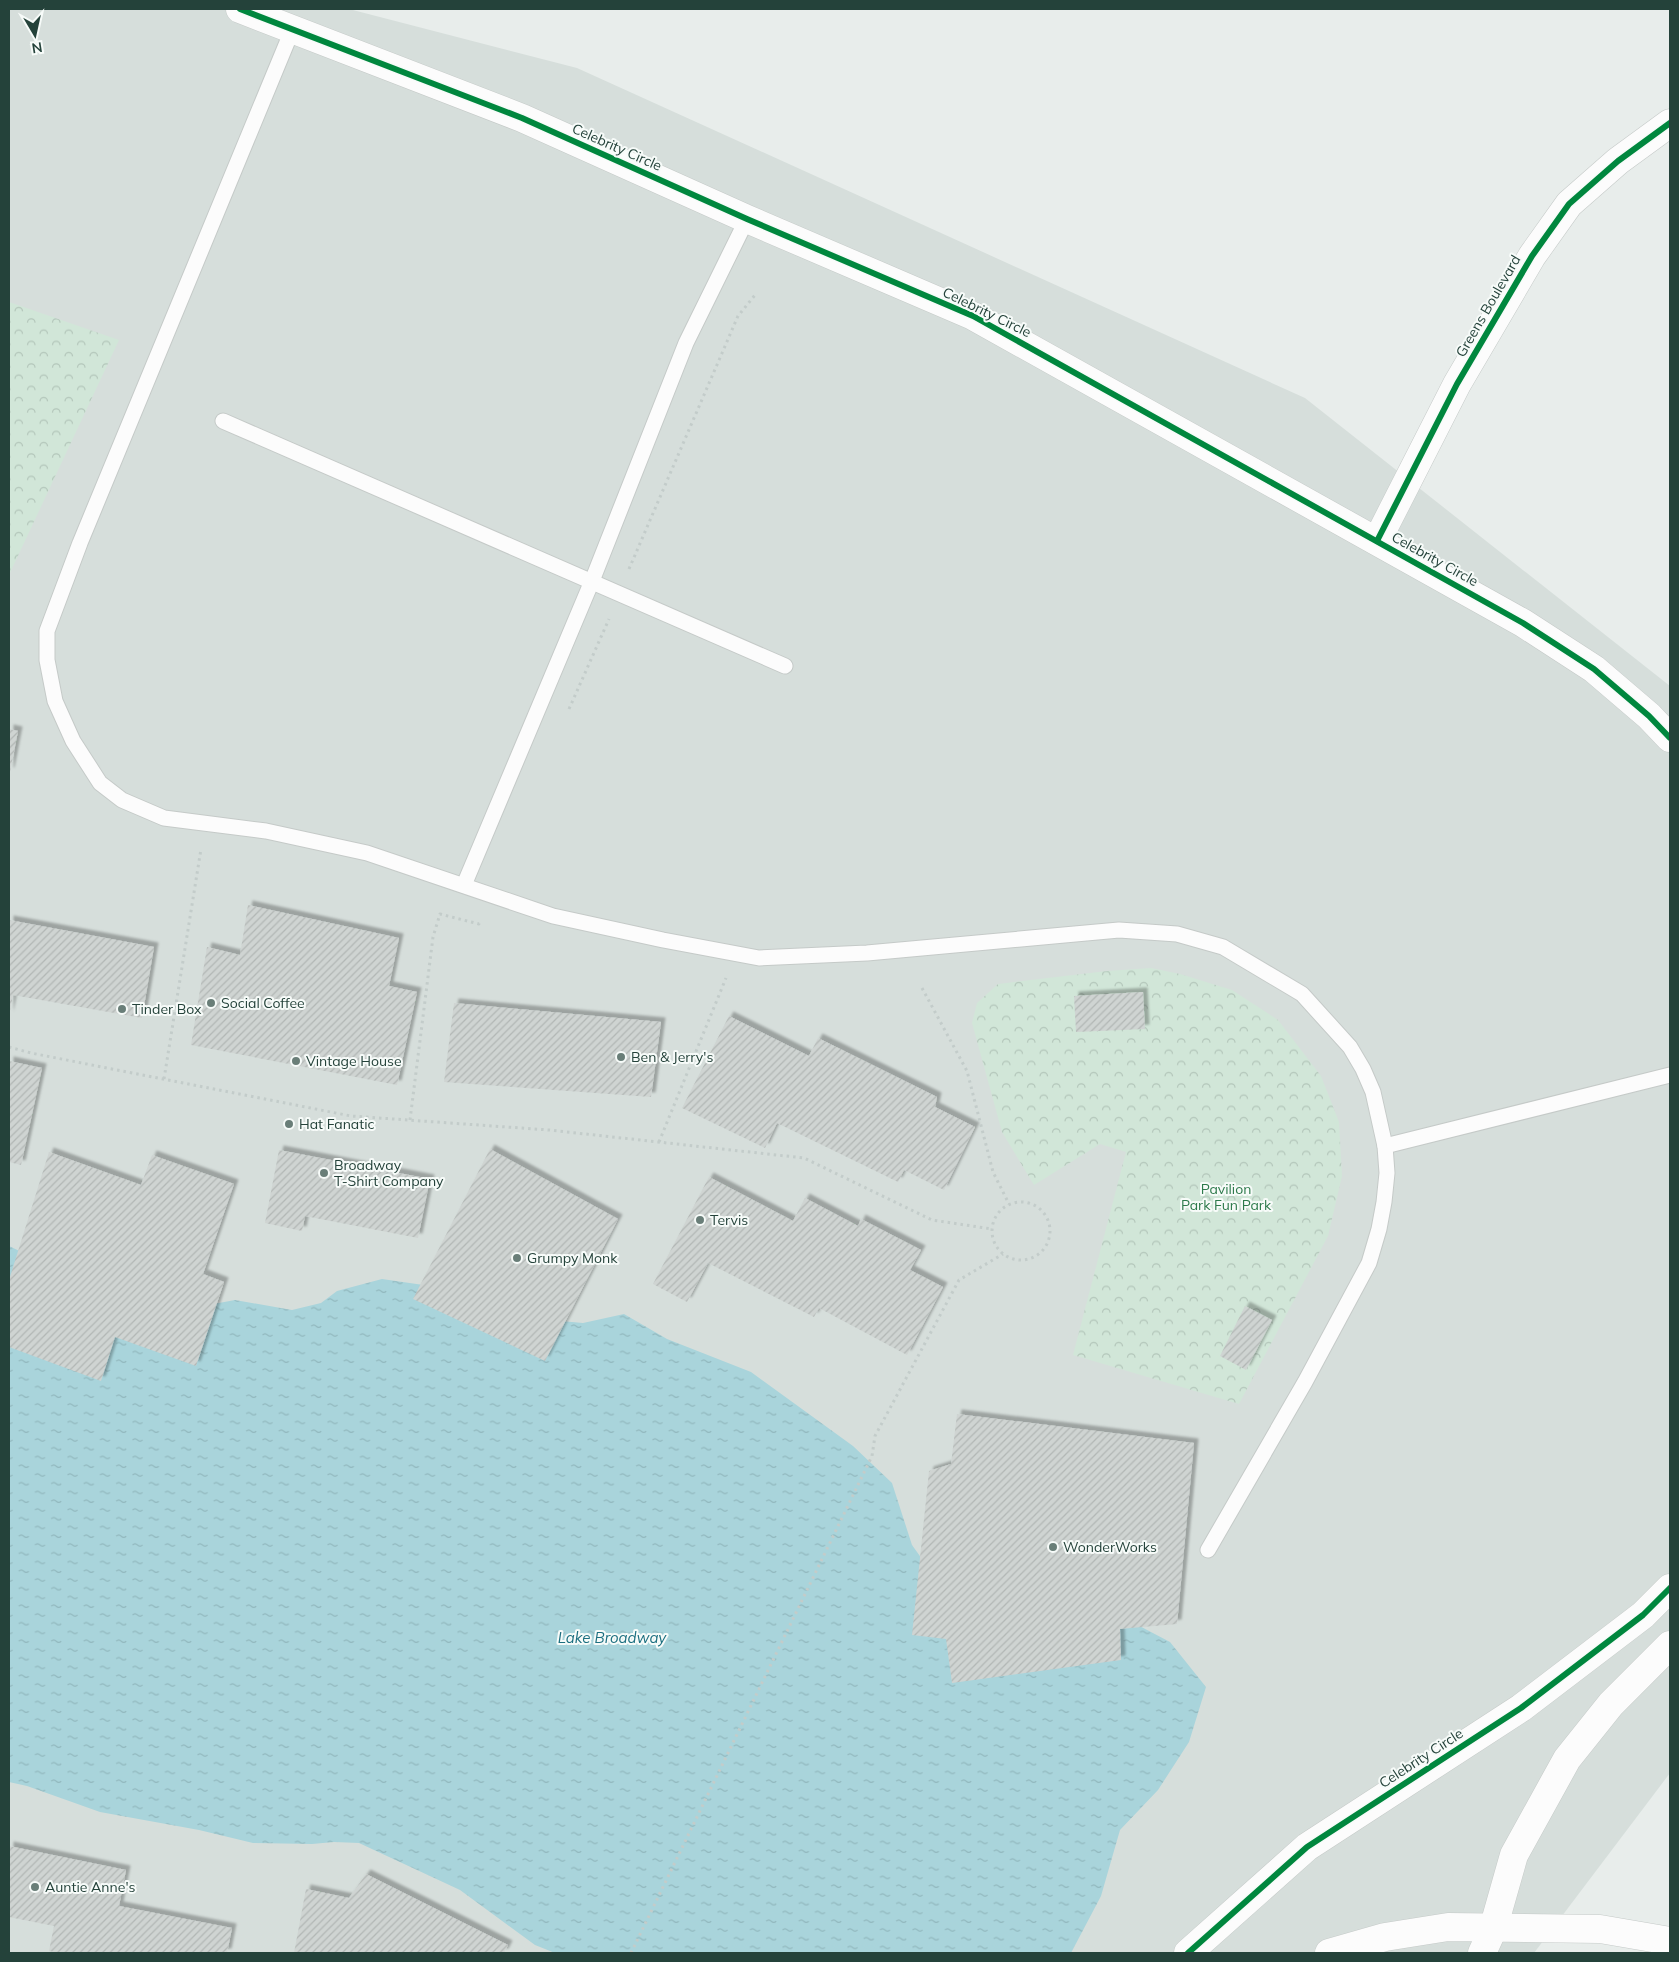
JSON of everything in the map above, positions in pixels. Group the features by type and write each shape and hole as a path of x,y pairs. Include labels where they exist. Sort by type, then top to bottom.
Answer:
{"street":[{"name":"Celebrity Circle","path":"240,9 522,118 747,219 973,316 1523,623 1594,669 1649,716 1670,738"},
{"name":"Greens Boulevard","path":"1377,540 1458,384 1538,248 1569,204 1618,161 1670,123"},
{"name":"Celebrity Circle","path":"1188,1953 1307,1847 1521,1708 1643,1614 1670,1588"},
{"path":"1488,1941 1514,1855 1567,1759 1611,1704 1670,1645"},
{"path":"1329,1953 1385,1937 1448,1927 1488,1941 1600,1929 1670,1941"}],"lane":[{"path":"293,28 80,543 47,630 47,660 56,701 73,741 100,783 122,800 164,818 266,831 366,853 553,916 736,955 759,958 866,953 1119,930 1177,934 1223,947 1302,994 1350,1047 1363,1069 1373,1092 1385,1146 1388,1173 1384,1202 1370,1263 1305,1382 1208,1550"},
{"path":"464,885 592,581 686,343 747,219"},
{"path":"223,421 785,666"},
{"path":"1385,1146 1670,1075"}],"path":[{"path":"164,1079 205,824"},
{"path":"658,1142 736,955"},
{"path":"922,988 967,1072 993,1172 1009,1204"},
{"path":"9,1047 351,1116 549,1130 804,1158 932,1220 992,1229"},
{"path":"1028,1202 1044,1212 1049,1220 1051,1230 1046,1248 1039,1255 1021,1260 1003,1254 993,1238 992,1229 997,1214 1009,1204 1028,1202"},
{"path":"631,1953 872,1456 875,1436 959,1280 1003,1254"}],"shaded area":[{"path":"9,9 349,9 577,68 1305,398 1670,686 1670,1773 1534,1953 9,1953"}],"green space":[{"path":"9,302 119,340 9,575"},
{"name":"Pavilion Park Fun Park","path":"1151,968 1180,974 1232,990 1278,1020 1321,1076 1339,1122 1342,1176 1328,1236 1239,1404 1073,1355 1126,1152 1100,1144 1034,1185 1002,1132 972,1023 977,1003 998,984 1107,971"}],"water":[{"name":"Lake Broadway","path":"9,1246 34,1258 176,1311 235,1300 292,1310 321,1303 337,1291 382,1279 458,1290 528,1318 583,1323 624,1314 667,1339 751,1372 853,1446 892,1483 912,1545 955,1605 1130,1621 1170,1642 1206,1687 1189,1742 1158,1790 1120,1830 1101,1896 1071,1953 555,1953 535,1945 460,1890 359,1843 253,1843 199,1830 100,1812 27,1786 9,1782"}],"building":[{"path":"9,729 18,731 10,772 9,772"},
{"path":"248,905 399,938 389,986 417,992 397,1085 191,1045 207,947 240,955"},
{"path":"9,920 154,947 142,1018 13,995 9,1016"},
{"path":"1143,992 1145,1029 1076,1032 1074,996"},
{"path":"454,1003 661,1022 651,1097 444,1082"},
{"path":"729,1016 809,1056 818,1038 937,1097 935,1107 975,1127 944,1190 904,1170 898,1182 777,1123 765,1148 682,1108"},
{"path":"9,1061 42,1068 21,1165 9,1162"},
{"path":"490,1149 618,1219 545,1361 413,1299"},
{"path":"279,1150 430,1179 418,1238 305,1216 302,1231 265,1223"},
{"path":"49,1152 141,1185 152,1155 234,1184 203,1274 224,1282 196,1366 115,1337 101,1381 9,1347 9,1280"},
{"path":"709,1177 793,1221 805,1198 858,1226 861,1219 921,1250 910,1270 943,1287 907,1355 819,1308 814,1317 708,1263 687,1302 653,1284"},
{"path":"1245,1306 1272,1320 1246,1370 1220,1356"},
{"name":"WonderWorks","path":"957,1414 1194,1443 1177,1624 1120,1629 1121,1660 952,1683 946,1639 912,1635 929,1471 951,1464"},
{"path":"9,1846 126,1870 119,1906 232,1928 227,1953 59,1953 49,1951 54,1926 9,1917"},
{"path":"366,1874 508,1945 504,1953 294,1953 306,1889 349,1898"}],"cycle path":[{"path":"240,9 522,118 747,219 973,316 1523,623 1594,669 1649,716 1670,738"},
{"path":"1377,541 1457,384 1532,256 1569,204 1618,161 1670,123"},
{"path":"1188,1953 1307,1847 1521,1708 1643,1615 1670,1588"}],"place":[{"name":"Social Coffee","path":"211,1003"},
{"name":"Tinder Box","path":"122,1009"},
{"name":"Ben & Jerry's","path":"621,1057"},
{"name":"Vintage House","path":"296,1061"},
{"name":"Hat Fanatic","path":"289,1124"},
{"name":"Broadway T-Shirt Company","path":"324,1173"},
{"name":"Tervis","path":"700,1220"},
{"name":"Grumpy Monk","path":"517,1258"},
{"name":"WonderWorks","path":"1053,1547"},
{"name":"Auntie Anne's","path":"35,1887"}]}
